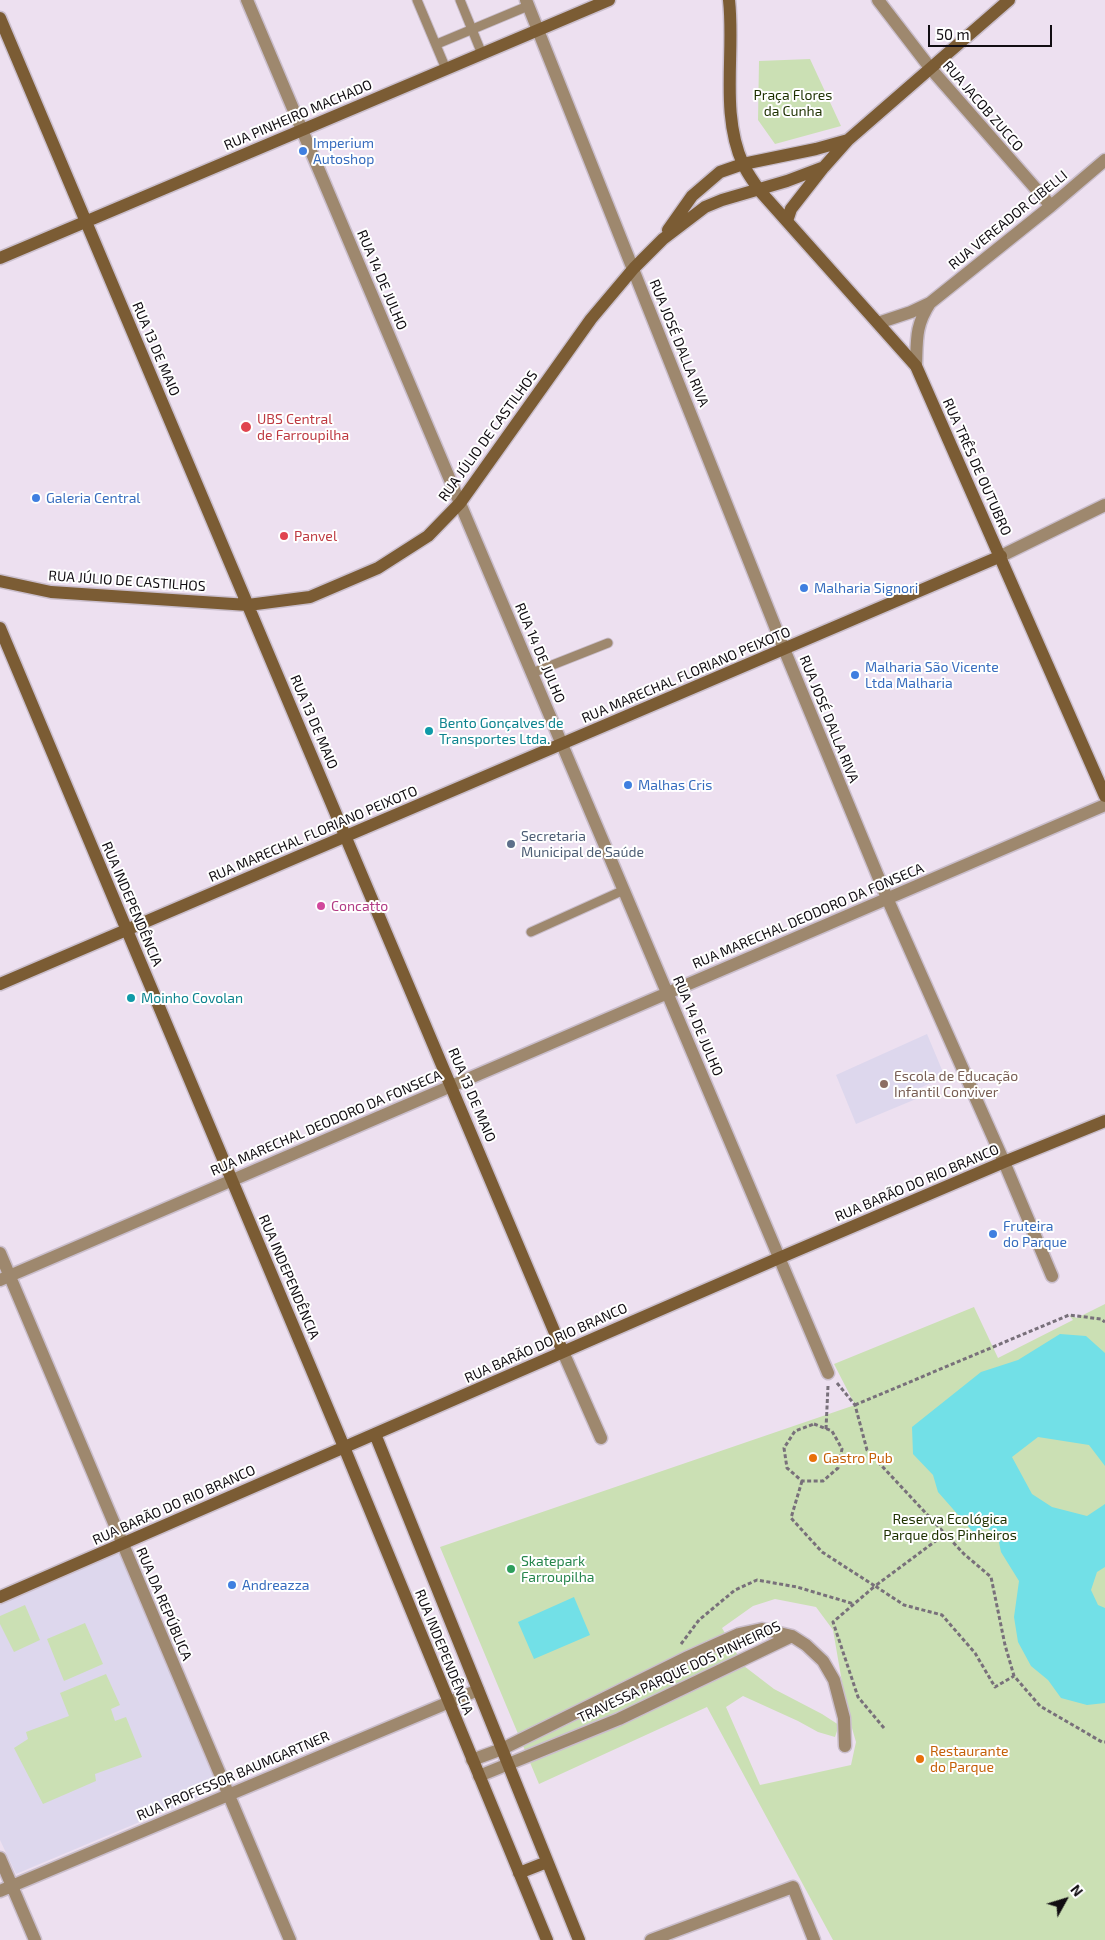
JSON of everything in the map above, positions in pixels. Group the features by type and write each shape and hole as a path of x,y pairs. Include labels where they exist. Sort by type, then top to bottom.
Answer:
{"street":[{"name":"RUA 14 DE JULHO","path":"247,0 828,1373"},
{"name":"RUA PINHEIRO MACHADO","path":"0,258 609,0"},
{"path":"729,0 732,26 729,87 732,126 743,164 759,190"},
{"name":"RUA JACOB ZUCCO","path":"878,0 931,69 1051,206"},
{"path":"787,221 792,210 824,167 848,140 1009,0"},
{"name":"RUA JOSÉ DALLA RIVA","path":"527,3 784,649 887,898 1004,1162 1052,1276"},
{"name":"RUA 13 DE MAIO","path":"0,18 563,1352 602,1438"},
{"name":"RUA JÚLIO DE CASTILHOS","path":"663,239 677,215 692,196 720,172 743,164 816,149 848,140"},
{"name":"RUA VEREADOR CIBELLI","path":"878,323 911,312 930,303 1105,160"},
{"name":"RUA JÚLIO DE CASTILHOS","path":"0,580 51,592 248,605 310,597 378,568 428,536 460,503 591,319 634,268 663,239 686,220 706,207 824,167"},
{"name":"RUA TRÊS DE OUTUBRO","path":"759,190 916,366 1105,796"},
{"name":"RUA VEREADOR CIBELLI","path":"916,366 917,334 921,318 930,303"},
{"name":"RUA MARECHAL FLORIANO PEIXOTO","path":"0,984 1001,556 1105,505"},
{"name":"RUA INDEPENDÊNCIA","path":"0,628 344,1447 546,1940"},
{"name":"RUA MARECHAL DEODORO DA FONSECA","path":"5,1278 1105,805"},
{"name":"RUA BARÃO DO RIO BRANCO","path":"0,1598 780,1258 1105,1121"},
{"name":"RUA DA REPÚBLICA","path":"0,1253 5,1278 123,1544 290,1940"},
{"name":"RUA INDEPENDÊNCIA","path":"375,1434 579,1940"},
{"name":"TRAVESSA PARQUE DOS PINHEIROS","path":"472,1760 502,1749 671,1665 739,1634 762,1629 792,1636"},
{"path":"792,1636 806,1644 823,1661 834,1680 844,1718 845,1746"},
{"name":"TRAVESSA PARQUE DOS PINHEIROS","path":"479,1776 619,1719 792,1636"},
{"name":"RUA PROFESSOR BAUMGARTNER","path":"6,1888 478,1690"},
{"path":"0,1858 6,1888 35,1940"},
{"path":"519,1873 547,1862"},
{"path":"651,1940 793,1887 814,1940"}],"lane":[{"path":"417,0 446,69"},
{"path":"460,0 482,54"},
{"path":"437,44 527,3"},
{"path":"532,673 608,643"},
{"path":"531,932 624,890"}],"path":[{"path":"855,1405 1070,1316 1101,1319 1105,1322"},
{"path":"828,1373 855,1405 867,1450 964,1554 991,1577 1005,1646 1014,1676 1040,1706 1105,1742"},
{"path":"826,1429 828,1373"},
{"path":"814,1424 832,1431 842,1449 838,1468 822,1481 802,1481 787,1468 784,1448 795,1431 814,1424"},
{"path":"802,1481 791,1518 822,1552 904,1605 942,1615 975,1653 995,1687 1014,1676"},
{"path":"884,1728 858,1697 833,1622 876,1586 945,1534"},
{"path":"678,1648 699,1620 735,1590 757,1580 797,1587 855,1604"}],"shaded area":[{"name":"Escola de Educação Infantil Conviver","path":"927,1034 945,1077 913,1091 916,1099 856,1124 836,1075"},
{"path":"118,1550 124,1556 218,1789 16,1874 0,1840 0,1599"}],"green space":[{"name":"Praça Flores da Cunha","path":"810,59 841,126 775,144 758,120 759,61"},
{"name":"Reserva Ecológica Parque dos Pinheiros","path":"1105,1304 1105,1940 833,1940 707,1707 539,1784 440,1547 855,1405 834,1364 974,1307 998,1358 1073,1320 1069,1315 1077,1318","holes":["775,1599 816,1607 833,1630 847,1711 856,1742 851,1765 760,1785 726,1707 743,1696 818,1732 835,1737 839,1725 774,1689 744,1666 722,1628 753,1606"]},
{"path":"25,1605 40,1640 14,1652 0,1624 0,1616"},
{"path":"85,1623 103,1664 64,1681 47,1639"},
{"path":"106,1674 120,1705 111,1709 115,1721 126,1717 142,1757 95,1774 96,1781 43,1804 14,1748 28,1739 26,1732 69,1716 60,1693"}],"water":[{"path":"1060,1334 1086,1336 1105,1353 1105,1466 1089,1445 1038,1437 1012,1457 1032,1494 1052,1507 1087,1516 1105,1504 1105,1567 1097,1572 1091,1590 1098,1605 1105,1608 1105,1703 1087,1705 1061,1698 1048,1680 1031,1666 1018,1642 1014,1617 1019,1581 1001,1552 997,1533 986,1528 974,1533 938,1492 933,1475 913,1454 912,1427 981,1372 1018,1360"},
{"path":"574,1597 590,1635 534,1659 518,1622"}],"place":[{"name":"Imperium Autoshop","path":"303,151"},
{"name":"UBS Central de Farroupilha","path":"246,427"},
{"name":"Galeria Central","path":"36,498"},
{"name":"Panvel","path":"284,536"},
{"name":"Malharia Signori","path":"804,588"},
{"name":"Malharia São Vicente Ltda Malharia","path":"855,675"},
{"name":"Bento Gonçalves de Transportes Ltda.","path":"429,731"},
{"name":"Malhas Cris","path":"628,785"},
{"name":"Secretaria Municipal de Saúde","path":"511,844"},
{"name":"Concatto","path":"321,906"},
{"name":"Moinho Covolan","path":"131,998"},
{"name":"Escola de Educação Infantil Conviver","path":"884,1084"},
{"name":"Fruteira do Parque","path":"993,1234"},
{"name":"Gastro Pub","path":"813,1458"},
{"name":"Skatepark Farroupilha","path":"511,1569"},
{"name":"Andreazza","path":"232,1585"},
{"name":"Restaurante do Parque","path":"920,1759"}]}
